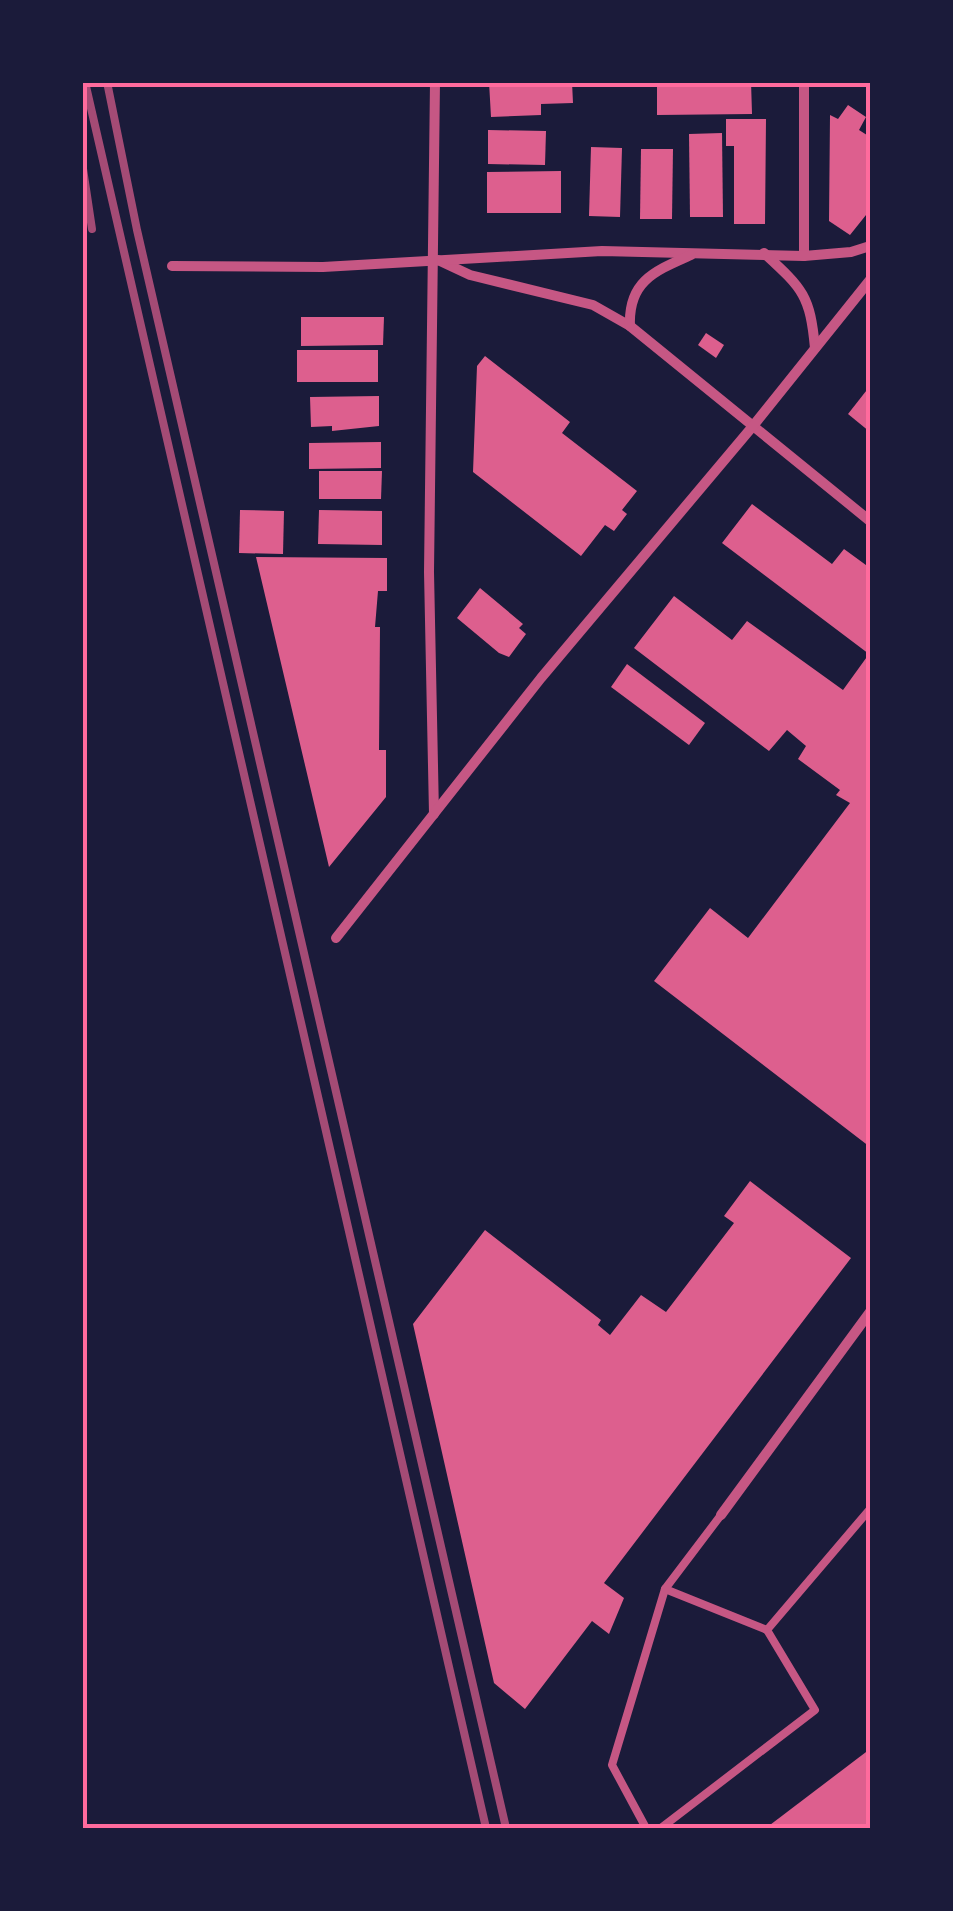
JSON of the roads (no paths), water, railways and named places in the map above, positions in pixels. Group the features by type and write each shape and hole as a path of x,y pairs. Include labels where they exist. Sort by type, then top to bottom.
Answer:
{"street":[{"path":"434,82 429,572 434,814"},
{"path":"804,82 804,256"},
{"path":"172,266 323,267 602,251 804,256 851,252 870,246"},
{"path":"764,253 794,280 811,309 816,349"},
{"path":"630,326 629,305 636,290 656,270 694,254"},
{"path":"435,259 470,274 592,304 630,326 870,521"},
{"path":"336,938 541,678 754,426 870,280"},
{"path":"720,1515 870,1312"}],"lane":[{"path":"766,1630 870,1510"},
{"path":"646,1828 612,1764 665,1590 720,1515"},
{"path":"661,1828 815,1710 766,1630 665,1590"}],"railway":[{"path":"85,82 486,1828"},
{"path":"107,82 137,230 506,1828"},
{"path":"82,162 92,229"}]}
